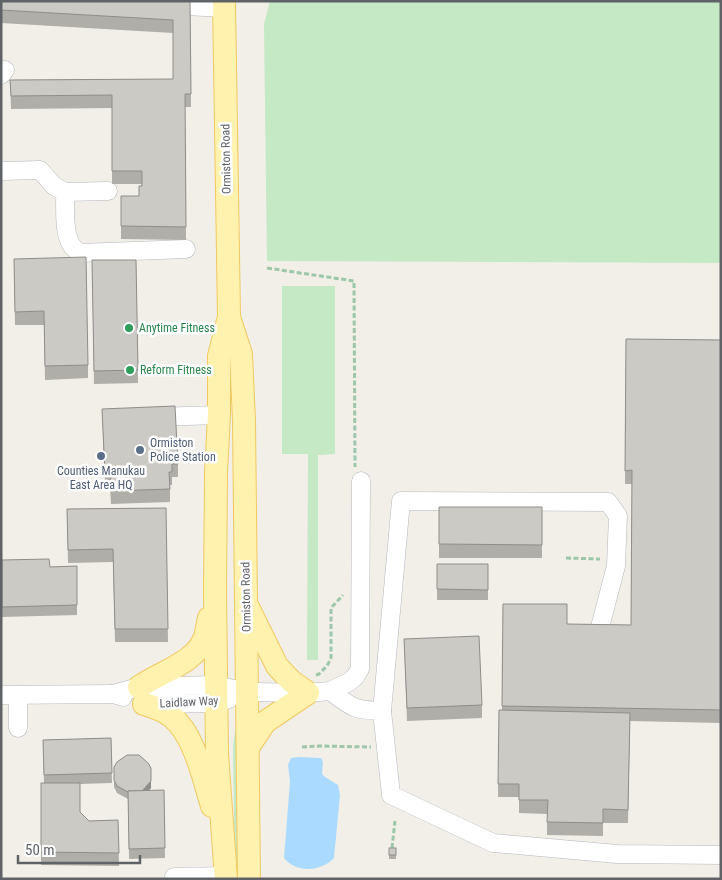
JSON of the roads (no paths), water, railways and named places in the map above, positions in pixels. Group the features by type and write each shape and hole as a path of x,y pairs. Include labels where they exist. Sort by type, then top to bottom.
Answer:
{"main road":[{"name":"Ormiston Road","path":"226,877 217,754 215,591 219,356 229,317 227,9"},
{"name":"Ormiston Road","path":"229,317 241,354 244,421 249,879"},
{"path":"215,591 204,638 198,649 191,657 141,695 173,718 185,731 197,759 223,848"},
{"path":"245,602 277,666 290,681 317,686"},
{"path":"249,746 266,722 317,686"}],"street":[{"path":"151,4 227,9"},
{"path":"1,171 40,170 54,186 65,192 108,191"},
{"path":"65,192 67,239 73,250 80,253 186,249"},
{"path":"134,418 219,415"},
{"path":"317,686 349,682 360,669 358,478"},
{"path":"599,632 616,566 618,516 608,502 401,501 382,711 391,795 493,843 617,854 721,854"},
{"path":"317,686 359,711 382,711"},
{"name":"Laidlaw Way","path":"10,695 216,694 317,686"},
{"path":"10,695 18,728"},
{"path":"174,877 226,877"}],"water":[{"path":"291,758 321,758 323,762 322,774 338,785 340,795 334,858 329,863 309,869 295,866 284,858 290,781 288,765"}],"place":[{"name":"Anytime Fitness","path":"129,328"},
{"name":"Reform Fitness","path":"130,370"},
{"name":"Ormiston Police Station","path":"140,450"},
{"name":"Counties Manukau East Area HQ","path":"101,456"}]}
